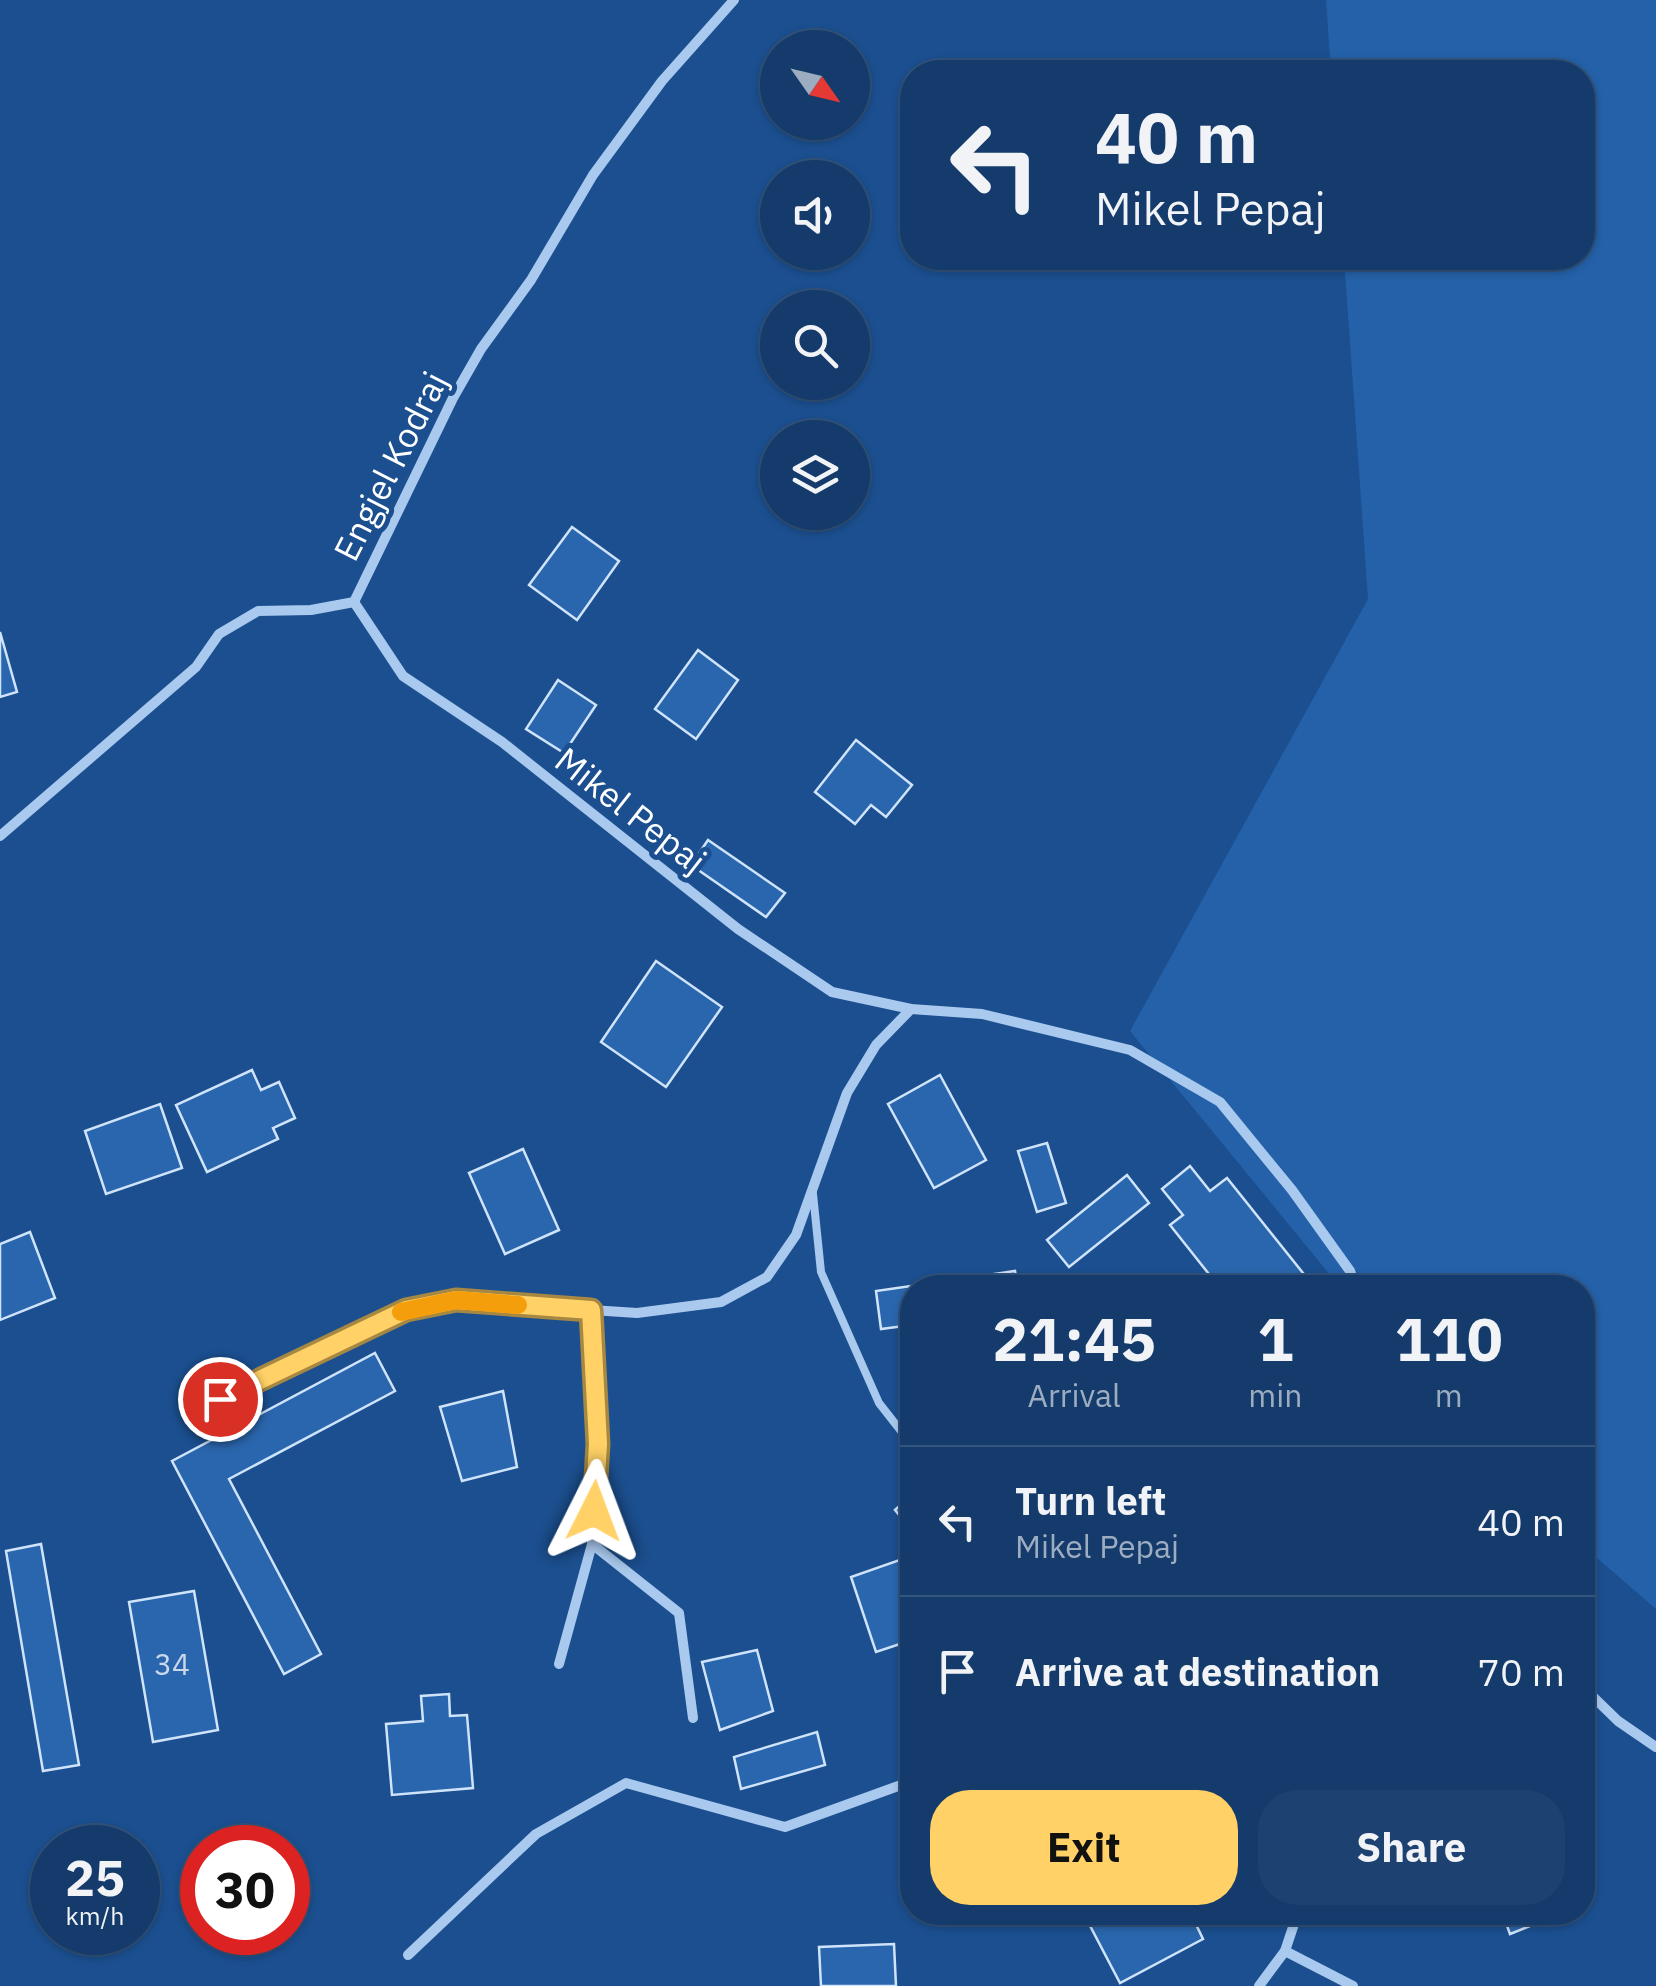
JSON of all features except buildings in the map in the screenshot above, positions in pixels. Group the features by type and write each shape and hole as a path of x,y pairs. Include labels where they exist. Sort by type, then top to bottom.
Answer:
{"street":[{"name":"Engjel Kodraj","path":"0,836 196,668 219,634 258,612 311,610 354,602 480,349 531,280 593,175 662,80 734,0"},
{"name":"Mikel Pepaj","path":"354,602 404,676 502,742 738,929 832,992 911,1009 982,1014 1130,1050 1220,1102 1292,1190 1351,1275"},
{"path":"188,1414 406,1310 456,1300 637,1314 721,1302 766,1277 796,1235 847,1094 876,1045 911,1009"},
{"path":"560,1664 592,1544 598,1444 591,1310"},
{"path":"592,1544 678,1613 692,1718"},
{"path":"1595,1699 1618,1721 1656,1746"},
{"path":"408,1955 536,1834 626,1783 784,1827 900,1785"},
{"path":"1259,1986 1285,1951 1294,1925"},
{"path":"1285,1951 1353,1986"}],"lane":[{"path":"812,1190 821,1272 879,1403 900,1430"}],"shaded area":[{"path":"1326,0 1656,0 1656,1609 1595,1556 1595,1275 1330,1275 1130,1031 1368,599 1345,270 1595,270 1595,60 1330,60"}],"slow traffic":[{"path":"401,1312 456,1300 518,1305"}],"route":[{"path":"220,1399 406,1310 456,1300 591,1310 598,1444 594,1511"}]}
